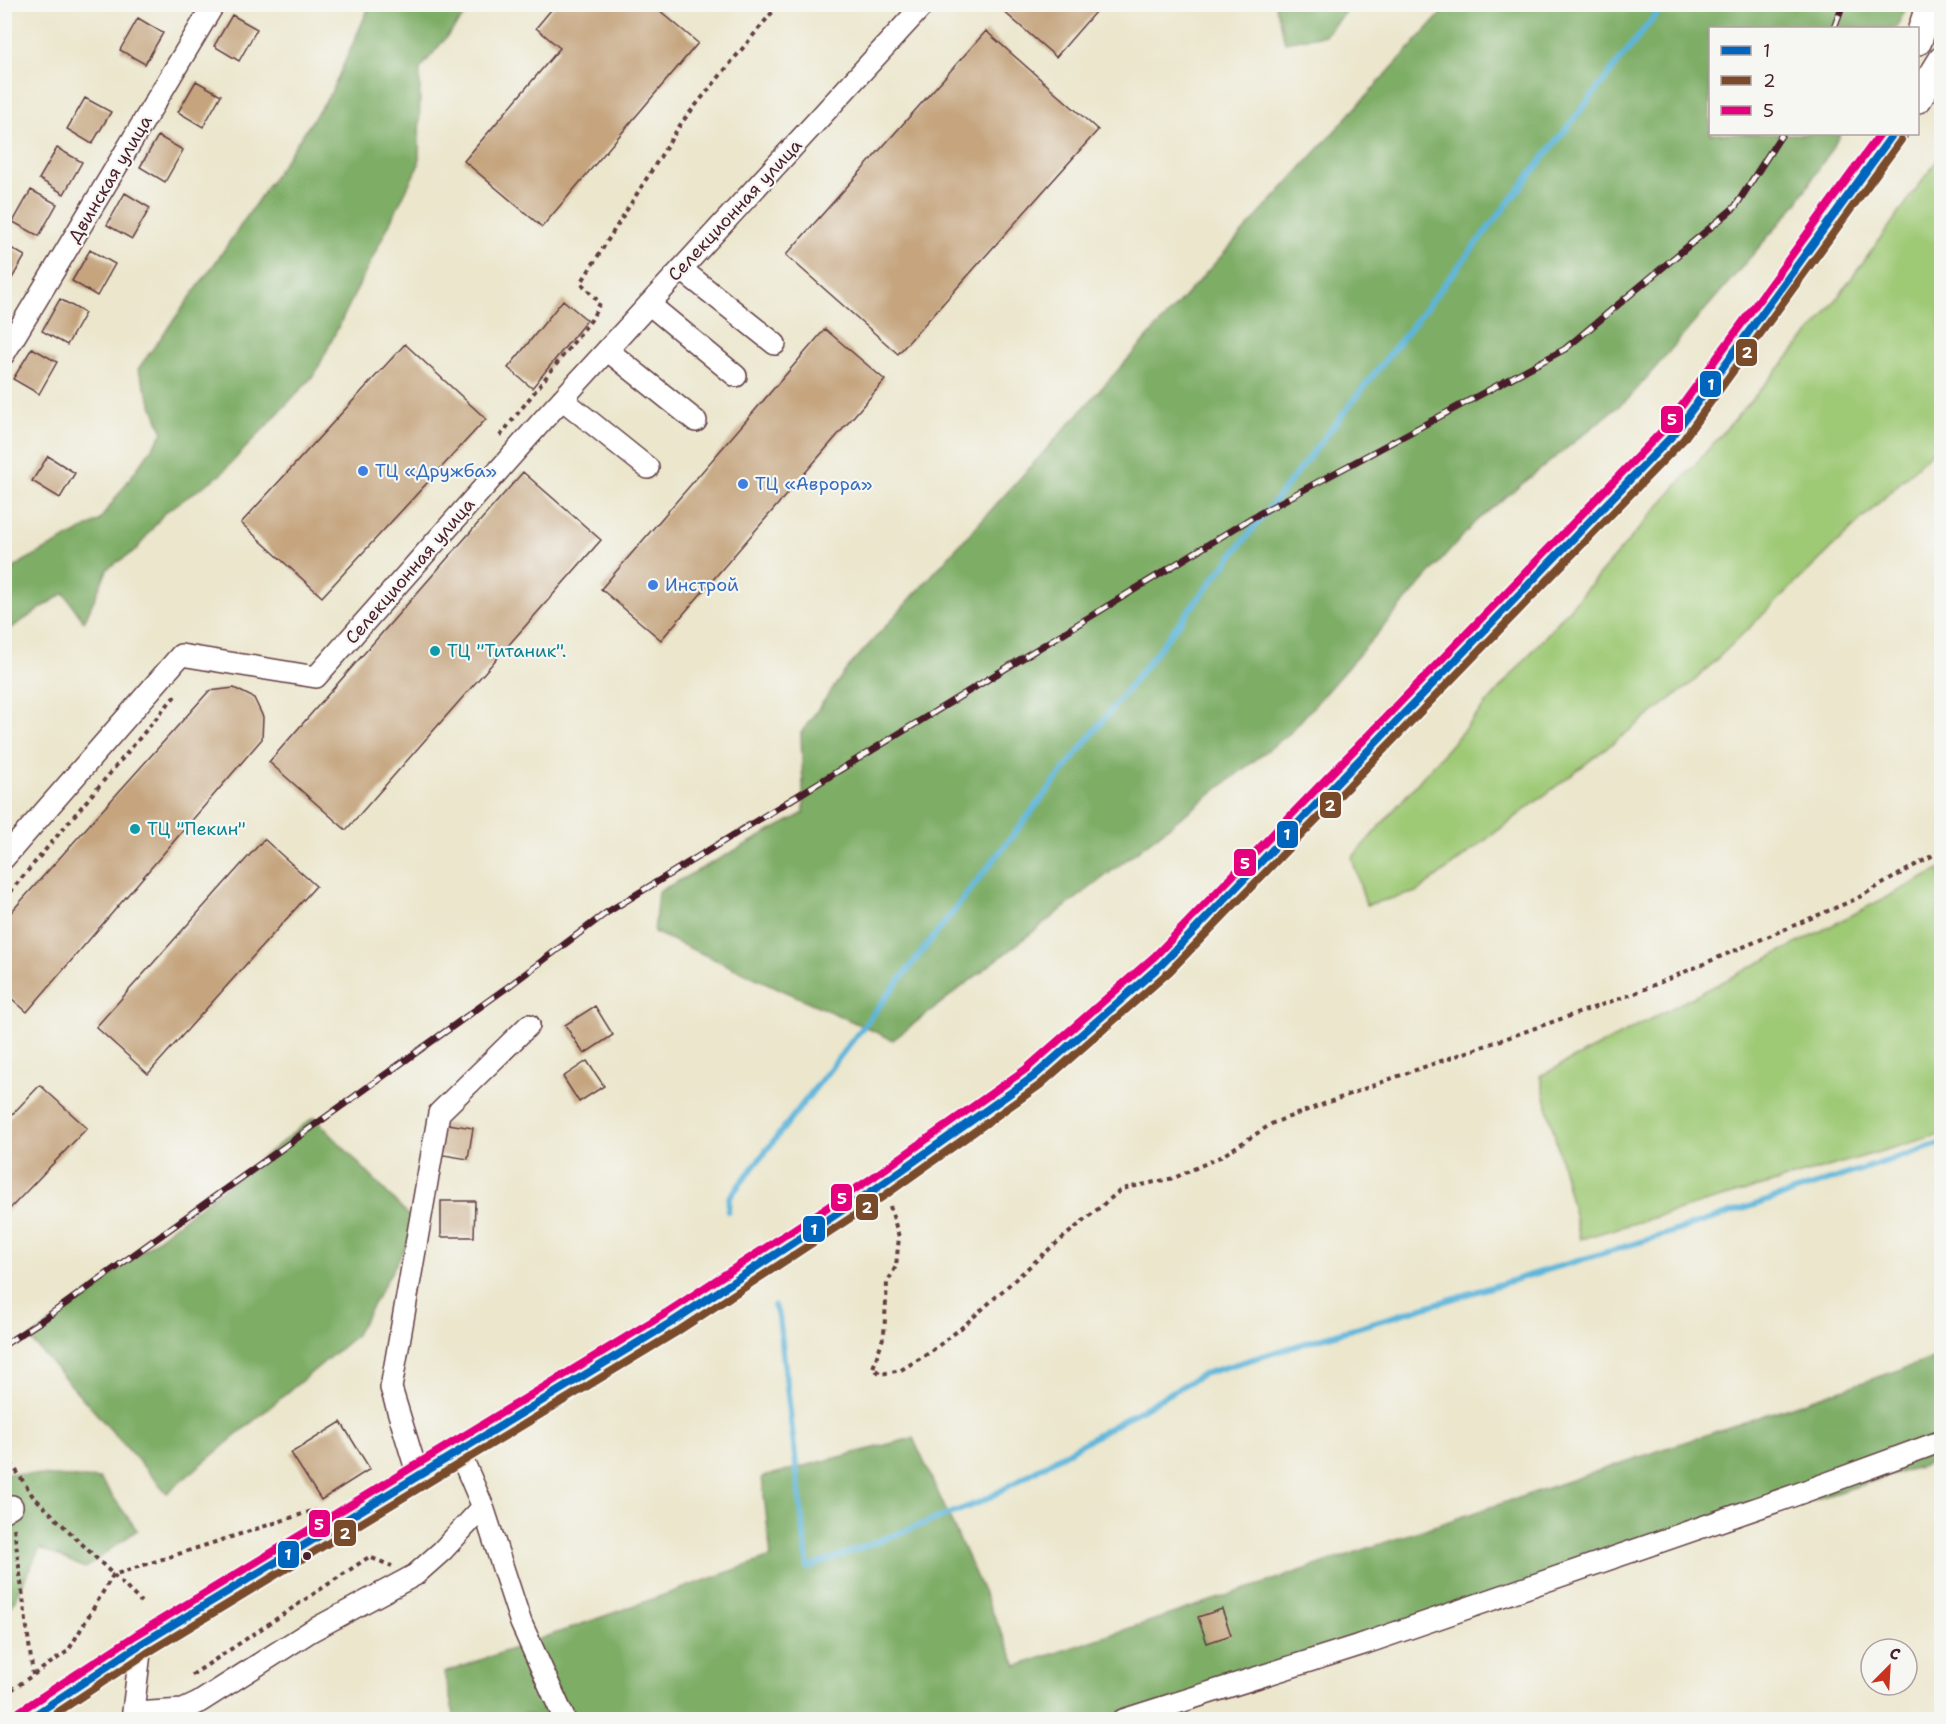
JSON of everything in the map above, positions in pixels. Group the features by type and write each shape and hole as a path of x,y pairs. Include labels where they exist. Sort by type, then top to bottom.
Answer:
{"main road":[{"path":"1919,35 1930,4"},
{"path":"1919,96 1941,60"},
{"path":"1865,169 1881,135"},
{"path":"26,1719 141,1644 672,1322 878,1187 1033,1077 1162,964 1675,433 1865,169 1892,135"}],"street":[{"name":"Двинская улица","path":"4,354 214,4"},
{"name":"Селекционная улица","path":"4,858 181,655 316,677 562,399 924,4"},
{"path":"681,269 775,344"},
{"path":"649,304 736,376"},
{"path":"607,350 696,421"},
{"path":"562,399 648,468"},
{"path":"418,1476 391,1388 439,1113 530,1025"},
{"path":"1123,1719 1366,1643 1795,1495 1941,1441"},
{"path":"459,1451 483,1507 521,1623 565,1719"},
{"path":"141,1644 133,1716 191,1715 198,1703 311,1631 415,1575 442,1551 483,1507"}],"path":[{"path":"504,441 500,436 505,427 591,320 600,303 581,283 682,122 778,4"},
{"path":"4,899 176,694"},
{"path":"878,1187 890,1206 899,1237 896,1266 887,1283 884,1335 873,1368 881,1374 901,1370 929,1353 1122,1189 1174,1178 1222,1156 1273,1123 1635,993 1856,899 1941,850"},
{"path":"5,1452 8,1509 33,1676"},
{"path":"5,1452 32,1495 141,1602"},
{"path":"4,1695 68,1651 113,1575 320,1508"},
{"path":"192,1675 369,1557 415,1575"}],"green space":[{"path":"1275,4 1351,5 1325,35 1285,42"},
{"path":"370,5 473,5 420,69 419,164 315,374 220,475 164,513 136,550 108,568 84,622 64,593 5,632 5,575 24,561 99,521 163,433 138,369 213,266 331,93"},
{"path":"1449,5 1907,5 1897,27 1709,27 1709,135 1840,135 1797,203 1630,397 1475,522 1290,733 893,1040 654,932 658,892 804,813 801,733 846,670"},
{"path":"1941,155 1941,443 1692,683 1417,892 1366,905 1352,858 1822,319"},
{"path":"1941,869 1941,1134 1580,1239 1540,1076"},
{"path":"314,1117 418,1225 355,1336 167,1493 30,1339"},
{"path":"1941,1356 1941,1460 1112,1719 544,1720 524,1713 516,1719 455,1719 444,1673 771,1557 762,1477 913,1438 1017,1666"},
{"path":"5,1473 100,1479 137,1530 85,1568 40,1548 12,1606 5,1610"}],"building":[{"path":"556,4 652,4 698,43 542,227 464,161 560,48 536,28"},
{"path":"995,4 1102,4 1056,57"},
{"path":"232,15 257,29 239,61 214,46"},
{"path":"138,18 163,33 145,64 120,50"},
{"path":"986,31 1098,130 898,354 786,255"},
{"path":"196,81 221,95 203,127 178,112"},
{"path":"85,98 111,112 92,144 67,129"},
{"path":"158,136 183,150 165,182 140,167"},
{"path":"57,148 82,162 64,194 39,179"},
{"path":"31,190 57,204 39,236 13,222"},
{"path":"125,193 150,208 132,239 107,225"},
{"path":"4,244 25,256 7,287 4,286"},
{"path":"90,250 115,264 97,296 72,281"},
{"path":"60,299 85,313 67,345 42,331"},
{"path":"563,300 587,320 532,388 508,368"},
{"name":"ТЦ «Аврора»","path":"825,329 885,380 661,640 601,589"},
{"name":"ТЦ «Дружба»","path":"405,344 486,419 322,597 241,523"},
{"path":"32,348 57,362 39,394 13,379"},
{"path":"48,456 75,473 60,498 32,481"},
{"name":"ТЦ \"Титаник\".","path":"523,472 601,540 346,830 269,762"},
{"name":"ТЦ \"Пекин\"","path":"234,688 254,698 263,717 262,739 27,1012 4,992 4,920 209,691"},
{"path":"264,839 316,886 148,1074 96,1027"},
{"path":"595,1006 613,1035 584,1054 565,1025"},
{"path":"587,1061 604,1086 579,1102 563,1077"},
{"path":"40,1085 87,1128 4,1215 4,1123"},
{"path":"442,1123 473,1128 468,1159 437,1154"},
{"path":"441,1201 475,1201 474,1237 441,1237"},
{"path":"341,1422 370,1469 321,1500 291,1453"},
{"path":"1222,1609 1231,1635 1207,1643 1198,1617"}],"waterway":[{"path":"728,1211 729,1198 1664,4"},
{"path":"774,1306 779,1317 808,1568 983,1501 1203,1374 1663,1235 1942,1143"}],"railway":[{"path":"1834,27 1843,4"},
{"path":"4,1345 44,1319 509,986 606,913 1253,517 1565,349 1735,207 1781,135"}],"transit line":[{"name":"5","path":"20,1711 136,1635 666,1313 872,1178 1026,1069 1155,956 1667,426 1879,135"},
{"name":"1","path":"27,1720 141,1644 672,1322 878,1187 1033,1077 1162,964 1675,433 1892,135"},
{"name":"2","path":"46,1720 147,1653 678,1331 884,1196 1040,1085 1170,971 1683,440 1901,140"}],"place":[{"name":"ТЦ «Дружба»","path":"363,471"},
{"name":"ТЦ «Аврора»","path":"743,484"},
{"name":"Инстрой","path":"653,585"},
{"name":"ТЦ \"Титаник\".","path":"435,651"},
{"name":"ТЦ \"Пекин\"","path":"135,829"}]}
